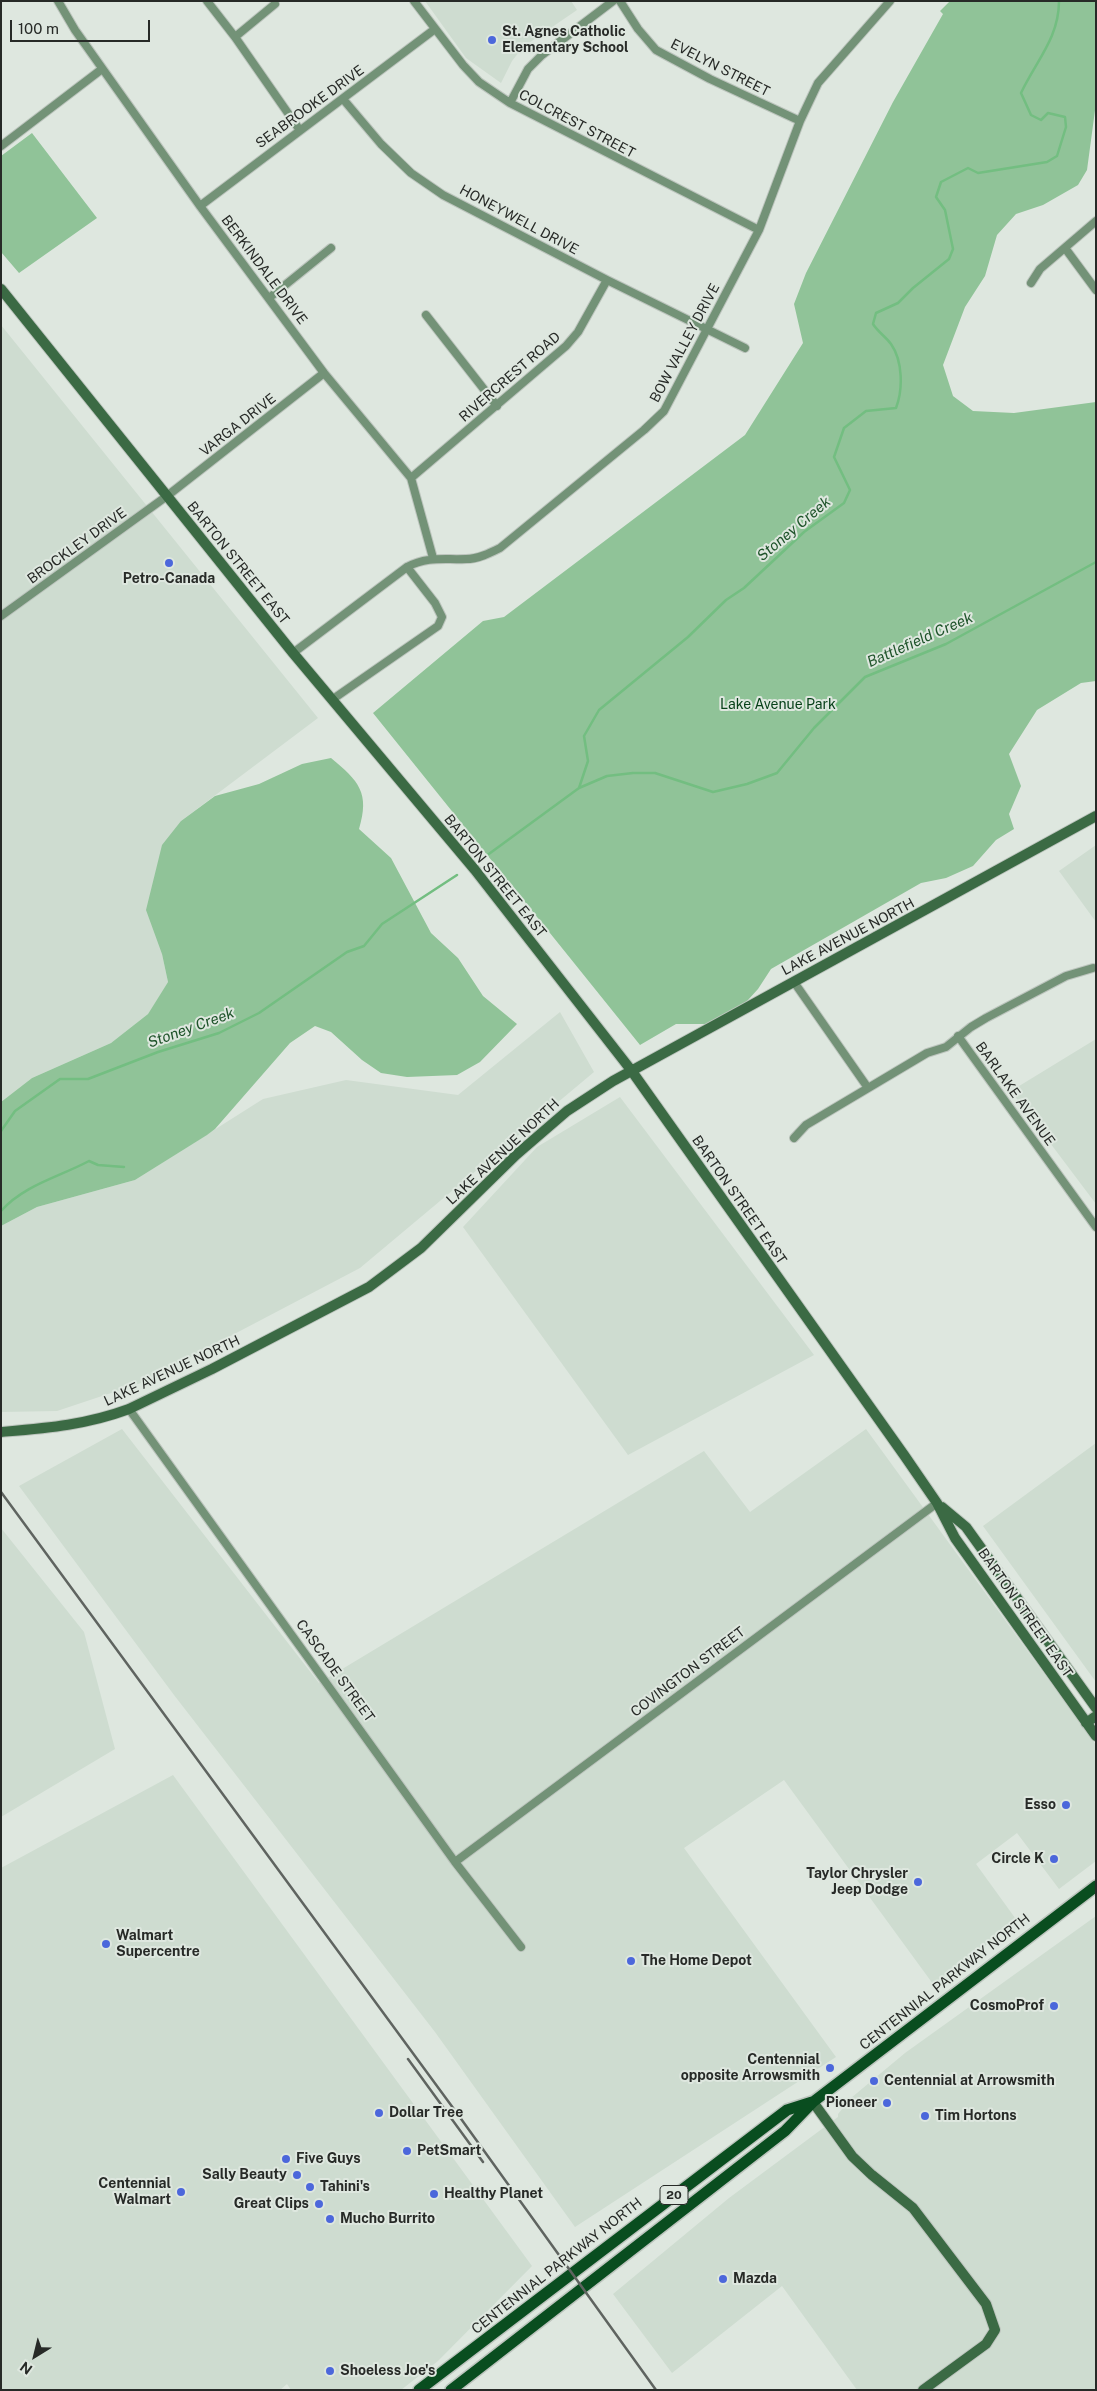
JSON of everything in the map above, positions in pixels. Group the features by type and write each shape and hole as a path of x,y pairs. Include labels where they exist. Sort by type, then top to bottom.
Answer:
{"main road":[{"name":"BARTON STREET EAST","path":"1,289 293,653 475,870 630,1070 937,1503 955,1538 1096,1736"},
{"name":"LAKE AVENUE NORTH","path":"1,1432 72,1425 100,1419 129,1409 369,1287 422,1248 516,1156 567,1111 630,1070 1096,816"},
{"name":"BARTON STREET EAST","path":"937,1503 966,1527 1096,1708"},
{"path":"1086,1723 1096,1716"},
{"name":"CENTENNIAL PARKWAY NORTH","path":"452,2390 785,2130 813,2102 1096,1886"},
{"path":"813,2102 852,2156 913,2208 986,2304 994,2330 986,2344 923,2390"},
{"name":"CENTENNIAL PARKWAY NORTH","path":"419,2390 787,2110 813,2102"}],"street":[{"name":"BERKINDALE DRIVE","path":"58,1 102,69 200,206 324,373 412,478 433,558"},
{"path":"207,1 235,37 299,129"},
{"name":"COLCREST STREET","path":"414,1 479,82 510,103 759,230"},
{"path":"510,103 528,69 542,55 613,1"},
{"name":"EVELYN STREET","path":"620,1 638,29 656,50 710,79 800,121"},
{"name":"BOW VALLEY DRIVE","path":"293,653 407,567 420,560 433,558 468,559 489,554 500,548 644,430 664,411 759,230 800,121 818,83 890,1"},
{"path":"235,37 275,4"},
{"name":"SEABROOKE DRIVE","path":"200,206 299,129 343,99 435,29"},
{"path":"1,146 102,69"},
{"name":"HONEYWELL DRIVE","path":"343,99 380,144 411,173 443,195 744,348"},
{"path":"1031,283 1040,269 1096,221"},
{"path":"270,298 331,248"},
{"path":"1065,248 1096,290"},
{"name":"RIVERCREST ROAD","path":"412,478 566,346 578,332 607,280"},
{"path":"426,315 497,406"},
{"name":"VARGA DRIVE","path":"167,496 324,373"},
{"name":"BROCKLEY DRIVE","path":"1,616 167,496"},
{"path":"333,699 438,626 442,617 435,603 407,567"},
{"path":"958,1036 986,1018 1066,976 1093,968"},
{"path":"794,982 868,1088"},
{"name":"BARLAKE AVENUE","path":"794,1138 806,1125 927,1053 946,1047 958,1036 1096,1227"},
{"name":"CASCADE STREET","path":"129,1409 455,1862 522,1947"},
{"name":"COVINGTON STREET","path":"455,1862 937,1503"}],"shaded area":[{"name":"St. Agnes Catholic Elementary School","path":"425,1 571,1 577,10 523,47 512,61 501,83 466,58"},
{"path":"1,325 318,718 181,821 162,954 168,982 148,1014 111,1043 32,1078 1,1102"},
{"path":"1096,845 1096,922 1059,871"},
{"path":"560,1012 594,1072 360,1268 141,1383 57,1411 1,1412 1,1226 37,1207 135,1180 263,1099 346,1080 458,1095"},
{"path":"1096,1039 1096,1204 1011,1091"},
{"path":"620,1097 814,1355 628,1455 463,1227 537,1147"},
{"path":"122,1429 319,1683 704,1451 750,1512 866,1429 1096,1745 1096,1861 1059,1889 1017,1833 976,1864 1018,1922 933,1984 784,1780 684,1848 836,2057 575,2227 435,2032 174,1695 19,1486"},
{"path":"1096,1443 1096,1682 983,1526"},
{"path":"1,1528 84,1632 115,1749 1,1817"},
{"path":"173,1775 532,2266 438,2361 401,2390 291,2390 287,2384 280,2390 1,2390 1,1868"},
{"path":"1096,1916 1096,2390 857,2390 782,2286 672,2373 613,2294 729,2198 838,2117 838,2114 851,2098 905,2053"}],"green space":[{"name":"Lake Avenue Park","path":"950,1 1096,1 1096,103 1087,170 1078,185 1043,205 1016,214 997,235 985,276 965,307 943,365 953,396 973,411 1014,413 1096,402 1096,681 1081,683 1037,710 1009,754 1021,786 1009,814 1014,829 996,840 973,866 946,878 921,883 771,969 758,989 738,1011 711,1024 676,1024 640,1045 373,713 483,621 504,617 745,435 803,343 794,304 806,273 893,102 943,14 940,11"},
{"path":"32,133 97,218 19,273 1,252 1,156"},
{"path":"331,758 349,774 360,789 363,806 359,829 391,858 431,933 458,958 483,996 517,1024 480,1062 457,1075 407,1077 381,1073 362,1060 331,1032 315,1026 290,1043 215,1129 207,1135 135,1180 37,1207 1,1226 1,1102 32,1078 111,1043 148,1014 168,982 162,954 146,910 162,845 181,821 215,796 259,784 302,764"}],"waterway":[{"name":"Stoney Creek","path":"579,788 588,761 584,736 599,710 688,637 726,600 744,588 804,532 844,503 850,490 834,457 844,428 866,411 896,408 900,393 901,376 898,359 891,344 873,324 876,313 898,303 913,288 949,259 953,249 945,210 936,197 941,182 968,168 978,173 1047,162 1057,156 1066,127 1065,117 1048,113 1041,120 1031,115 1021,93 1051,38 1058,14 1059,1"},
{"name":"Battlefield Creek","path":"482,859 579,788 607,776 655,773 713,792 747,784 777,773 814,728 865,677 946,644 1096,562"},
{"name":"Stoney Creek","path":"1,1131 15,1111 60,1079 88,1079 158,1052 219,1033 259,1013 347,952 364,946 382,924 457,875"},
{"path":"1,1211 20,1194 89,1161 98,1165 124,1167"}],"railway":[{"path":"1,1492 459,2116 656,2390"},
{"path":"408,2059 483,2162"}],"place":[{"name":"St. Agnes Catholic Elementary School","path":"492,40"},
{"name":"Petro-Canada","path":"169,563"},
{"name":"Esso","path":"1066,1805"},
{"name":"Circle K","path":"1054,1859"},
{"name":"Taylor Chrysler Jeep Dodge","path":"918,1882"},
{"name":"Walmart Supercentre","path":"106,1944"},
{"name":"The Home Depot","path":"631,1961"},
{"name":"CosmoProf","path":"1054,2006"},
{"name":"Centennial opposite Arrowsmith","path":"830,2068"},
{"name":"Centennial at Arrowsmith","path":"874,2081"},
{"name":"Pioneer","path":"887,2103"},
{"name":"Dollar Tree","path":"379,2113"},
{"name":"Tim Hortons","path":"925,2116"},
{"name":"PetSmart","path":"407,2151"},
{"name":"Five Guys","path":"286,2159"},
{"name":"Sally Beauty","path":"297,2175"},
{"name":"Tahini's","path":"310,2187"},
{"name":"Centennial Walmart","path":"181,2192"},
{"name":"Healthy Planet","path":"434,2194"},
{"name":"Great Clips","path":"319,2204"},
{"name":"Mucho Burrito","path":"330,2219"},
{"name":"Mazda","path":"723,2279"},
{"name":"Shoeless Joe's","path":"330,2371"}]}
